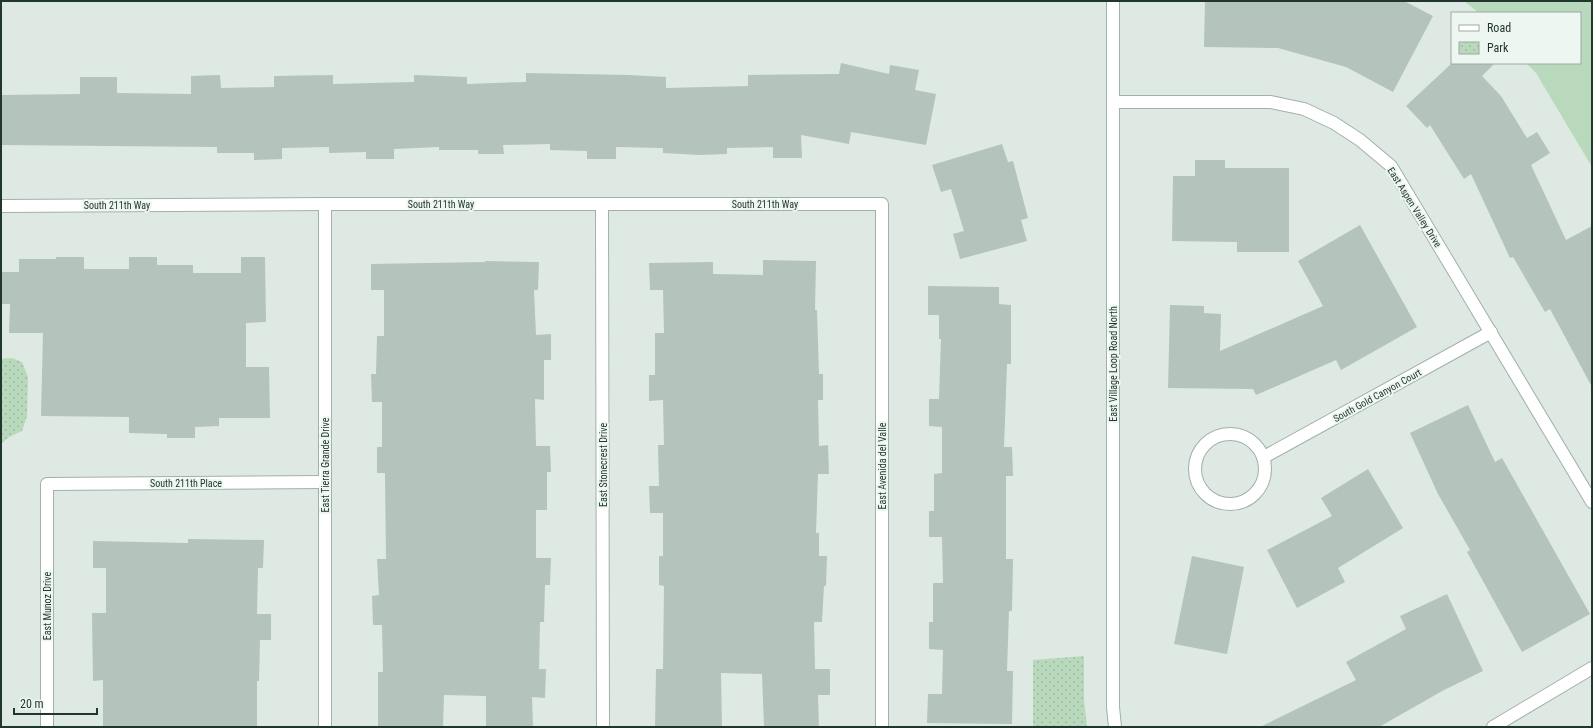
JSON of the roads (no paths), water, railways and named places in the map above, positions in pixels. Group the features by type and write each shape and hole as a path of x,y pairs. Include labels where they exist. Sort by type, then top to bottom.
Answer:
{"street":[{"name":"East Village Loop Road North","path":"1114,1 1113,707 1115,727"},
{"name":"East Aspen Valley Drive","path":"1113,102 1271,102 1304,109 1334,123 1360,140 1392,166 1592,502"},
{"name":"South 211th Way","path":"1,206 325,204 882,204"},
{"name":"East Tierra Grande Drive","path":"325,204 325,727"},
{"name":"East Stonecrest Drive","path":"602,204 603,727"},
{"name":"East Avenida del Valle","path":"882,204 882,727"},
{"name":"South Gold Canyon Court","path":"1264,457 1491,332"},
{"path":"1228,433 1240,434 1250,439 1258,447 1264,457 1266,469 1263,481 1258,491 1249,499 1238,504 1226,504 1214,501 1205,494 1198,484 1195,472 1196,461 1200,450 1207,441 1217,436 1228,433"},
{"name":"South 211th Place","path":"46,484 325,482"},
{"name":"East Munoz Drive","path":"46,484 47,727"},
{"path":"1492,727 1592,668"}]}
